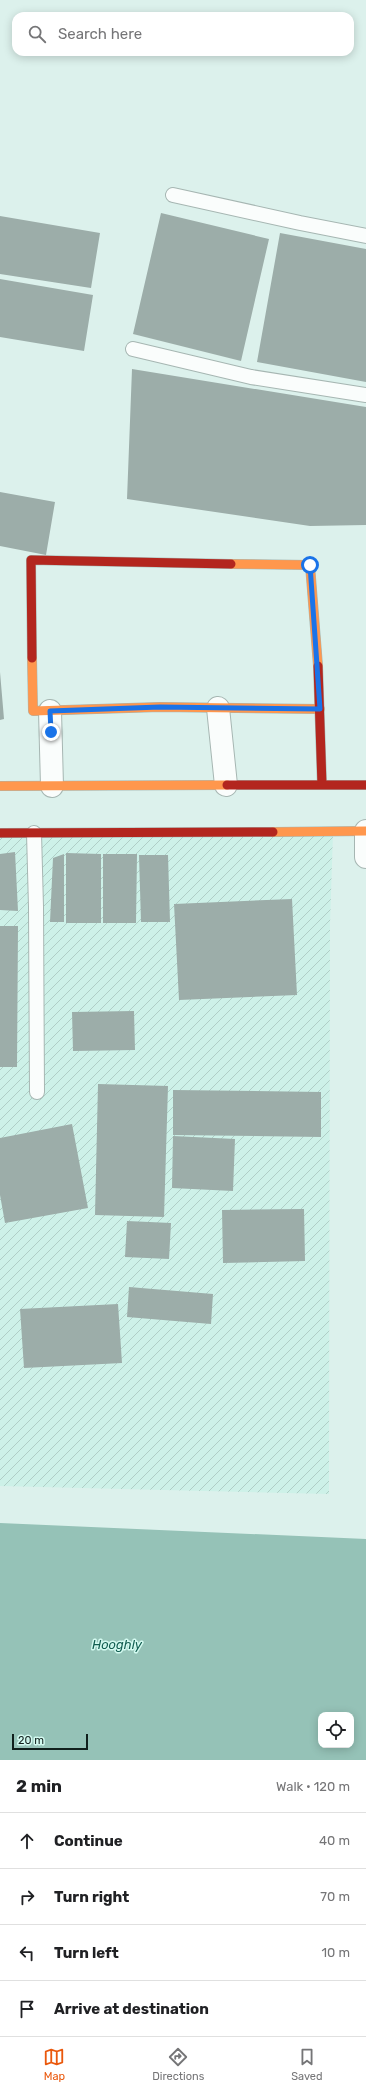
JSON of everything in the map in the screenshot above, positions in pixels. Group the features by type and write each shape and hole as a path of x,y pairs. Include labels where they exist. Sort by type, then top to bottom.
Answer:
{"street":[{"path":"320,709 160,707 33,711 31,560 310,565 320,709 322,785"},
{"path":"218,708 226,785"},
{"path":"50,711 52,786"},
{"path":"0,786 366,785"},
{"path":"0,833 366,830 366,857"}],"lane":[{"path":"173,195 366,236"},
{"path":"133,348 251,377 366,395"},
{"path":"34,833 37,1092"}],"shaded area":[{"path":"0,833 333,833 330,924 329,1494 0,1486"}],"water":[{"name":"Hooghly","path":"0,1523 366,1539 366,1760 0,1760"}],"building":[{"path":"161,213 269,239 241,361 133,334"},
{"path":"0,216 100,233 91,288 0,274"},
{"path":"280,233 366,249 366,382 257,362"},
{"path":"0,279 93,295 84,351 0,337"},
{"path":"132,369 366,407 366,525 310,526 127,499"},
{"path":"0,492 55,502 46,555 0,546"},
{"path":"0,672 4,719 0,720"},
{"path":"15,852 18,911 0,910 0,854"},
{"path":"66,853 101,854 101,923 66,923"},
{"path":"64,854 64,922 50,922 53,858"},
{"path":"103,854 137,854 136,923 103,923"},
{"path":"139,855 168,855 170,922 141,922"},
{"path":"292,899 297,995 179,1000 174,904"},
{"path":"0,926 18,926 17,1067 0,1067"},
{"path":"134,1011 135,1050 73,1051 72,1012"},
{"path":"98,1084 168,1086 164,1217 95,1215"},
{"path":"173,1090 321,1092 321,1137 173,1135"},
{"path":"72,1124 88,1208 5,1223 0,1195 0,1138"},
{"path":"173,1136 235,1139 233,1191 172,1188"},
{"path":"304,1209 305,1261 223,1263 222,1210"},
{"path":"127,1221 171,1223 169,1259 125,1257"},
{"path":"129,1287 213,1294 211,1324 127,1317"},
{"path":"118,1304 122,1363 24,1368 20,1309"}],"traffic: slow":[{"path":"231,564 310,565 318,666"},
{"path":"32,658 33,711 160,707 320,709"},
{"path":"0,786 227,785"},
{"path":"273,832 366,831"}],"traffic: jam":[{"path":"32,658 31,560 231,564"},
{"path":"318,666 322,785"},
{"path":"227,785 366,785"},
{"path":"0,833 273,832"}],"route":[{"path":"51,732 50,711 160,707 320,709 310,565"}]}
